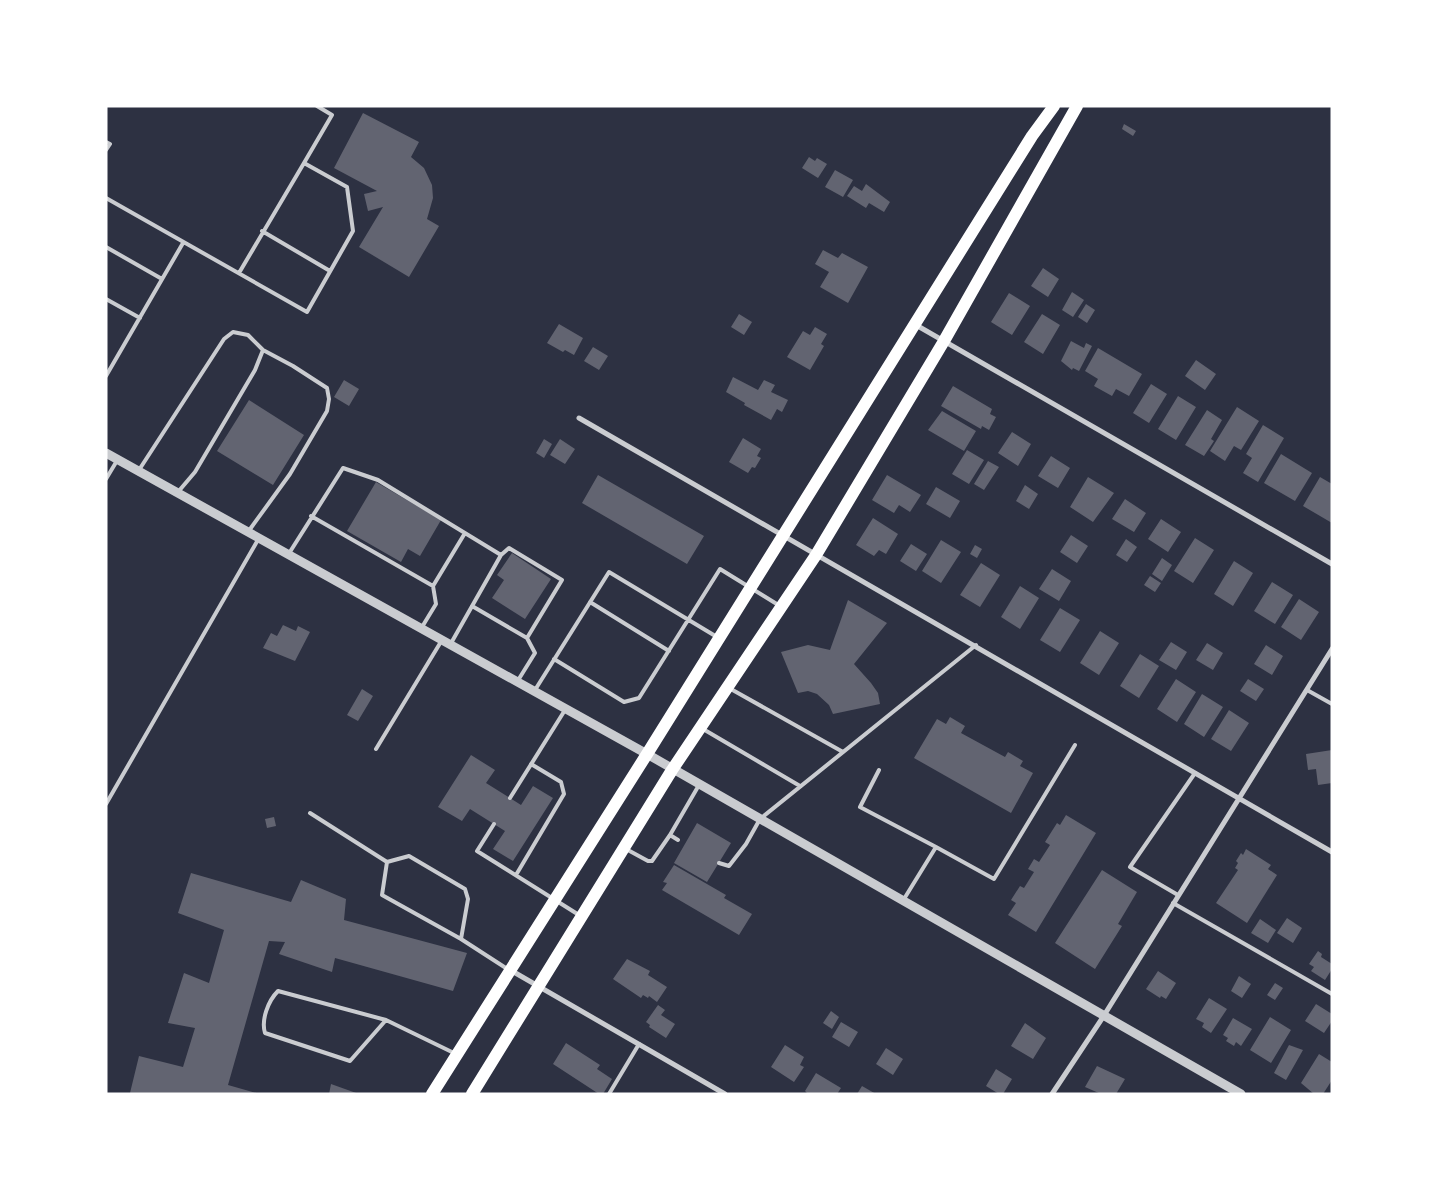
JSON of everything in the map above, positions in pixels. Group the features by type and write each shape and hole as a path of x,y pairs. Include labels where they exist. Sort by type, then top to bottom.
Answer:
{"main road":[{"path":"432,1094 554,899 648,754 1032,136 1054,106"},
{"path":"472,1094 672,770 816,555 944,341 1077,106"}],"street":[{"path":"916,324 1332,564"},
{"path":"580,418 1332,852"},
{"path":"106,453 565,710 648,754 672,770 1241,1094"},
{"path":"1052,1094 1103,1017 1332,649"},
{"path":"509,970 725,1094"}],"lane":[{"path":"239,273 332,115 317,106"},
{"path":"106,142 110,144 106,150"},
{"path":"106,198 307,312 353,231 347,187 304,163"},
{"path":"262,231 330,271"},
{"path":"106,376 183,243"},
{"path":"106,247 162,279"},
{"path":"106,299 140,318"},
{"path":"139,471 224,339 233,332 248,335 263,350 293,366 327,388 329,399 327,411 290,474 248,532"},
{"path":"178,493 195,472 255,370 263,350"},
{"path":"106,479 118,459"},
{"path":"288,555 343,468 378,480 501,555"},
{"path":"311,516 433,586"},
{"path":"421,629 436,604 433,586 465,533"},
{"path":"106,804 259,538"},
{"path":"450,645 501,555 509,548 562,580 527,638"},
{"path":"554,659 624,702 640,698 720,569 781,607"},
{"path":"534,692 609,572 719,638"},
{"path":"590,602 669,651"},
{"path":"472,606 527,638 535,653 517,683"},
{"path":"376,749 442,640"},
{"path":"719,863 729,866 760,819 976,645"},
{"path":"727,687 843,752"},
{"path":"1308,690 1332,704"},
{"path":"510,798 565,710"},
{"path":"700,728 800,786"},
{"path":"879,770 860,807 994,879 1075,745"},
{"path":"516,875 564,794 561,782 531,764"},
{"path":"1178,895 1130,867 1195,773"},
{"path":"624,847 648,861 652,861 670,835 699,785"},
{"path":"310,813 387,862 409,856 465,889 468,899 461,938"},
{"path":"494,824 477,851 582,916"},
{"path":"670,835 678,840"},
{"path":"903,901 936,848"},
{"path":"387,862 382,895 461,938 509,970"},
{"path":"1173,903 1332,994"},
{"path":"386,1020 350,1061 265,1033 263,1025 271,998 278,991 386,1020 456,1054"},
{"path":"609,1094 639,1044"}],"building":[{"path":"363,113 419,142 411,157 424,168 432,185 433,198 427,219 439,226 409,277 359,247 383,207 368,211 364,194 377,191 334,168"},
{"path":"1124,124 1136,131 1133,136 1122,129"},
{"path":"809,157 815,161 817,158 827,164 818,178 802,168"},
{"path":"835,170 853,180 843,197 825,187"},
{"path":"866,184 890,202 884,212 869,203 866,208 847,196 854,186 862,191"},
{"path":"823,250 838,258 842,253 868,267 848,303 820,287 829,272 815,264"},
{"path":"1043,268 1059,279 1048,297 1031,286"},
{"path":"1072,292 1084,300 1073,317 1062,310"},
{"path":"1009,293 1030,306 1012,335 991,322"},
{"path":"1086,304 1095,310 1087,323 1078,317"},
{"path":"739,314 752,322 744,335 731,327"},
{"path":"1042,314 1060,325 1043,354 1024,342"},
{"path":"559,324 583,338 574,355 565,350 563,352 547,343"},
{"path":"815,327 827,334 821,344 824,346 810,370 787,357 803,331 810,335"},
{"path":"1071,341 1084,348 1086,343 1092,346 1079,371 1073,368 1072,370 1061,361"},
{"path":"593,347 608,356 599,370 584,361"},
{"path":"1098,348 1142,374 1129,396 1116,389 1112,396 1094,386 1098,379 1085,371"},
{"path":"1196,360 1216,374 1205,390 1185,376"},
{"path":"733,377 758,390 764,380 775,385 771,392 788,400 782,412 777,409 771,420 744,405 745,403 726,392"},
{"path":"344,380 359,389 349,406 334,397"},
{"path":"1151,384 1167,394 1149,423 1133,413"},
{"path":"953,386 992,409 990,414 996,417 989,430 982,426 981,429 941,406"},
{"path":"1178,396 1196,407 1176,440 1158,429"},
{"path":"249,400 304,435 273,485 217,451"},
{"path":"1237,407 1259,421 1241,450 1234,446 1225,461 1210,451"},
{"path":"1207,410 1222,420 1211,439 1214,441 1204,456 1185,445"},
{"path":"942,411 976,431 964,451 928,430"},
{"path":"1263,425 1284,438 1258,482 1243,473 1252,458 1246,454"},
{"path":"1012,432 1031,444 1018,466 998,453"},
{"path":"743,438 761,449 757,456 761,458 755,468 752,467 748,473 729,462"},
{"path":"544,439 552,444 544,458 536,453"},
{"path":"560,439 575,449 565,464 550,455"},
{"path":"967,450 984,460 969,484 952,474"},
{"path":"1281,454 1312,473 1295,501 1264,483"},
{"path":"1051,456 1070,468 1058,488 1038,476"},
{"path":"988,461 999,467 984,490 974,484"},
{"path":"598,475 704,536 687,564 582,503"},
{"path":"887,475 921,495 910,512 899,505 894,513 872,500"},
{"path":"1088,477 1114,493 1093,522 1070,507"},
{"path":"1320,477 1332,484 1332,523 1303,506"},
{"path":"376,482 441,520 420,556 408,549 401,562 347,531"},
{"path":"1025,485 1038,494 1029,509 1016,501"},
{"path":"936,487 960,501 950,518 926,504"},
{"path":"1125,499 1146,513 1134,532 1112,519"},
{"path":"873,518 898,534 886,554 879,550 874,556 856,545"},
{"path":"1161,519 1181,532 1168,552 1148,539"},
{"path":"1071,535 1088,546 1077,563 1060,552"},
{"path":"1195,538 1214,550 1193,583 1174,571"},
{"path":"1126,539 1137,547 1127,562 1116,555"},
{"path":"941,540 961,552 941,583 922,571"},
{"path":"911,544 927,554 916,571 900,561"},
{"path":"975,545 982,549 977,558 970,554"},
{"path":"512,553 551,579 525,619 492,598 504,580 497,575"},
{"path":"1162,558 1172,565 1162,581 1152,574"},
{"path":"1234,561 1253,573 1233,606 1214,594"},
{"path":"981,563 1000,575 980,607 960,595"},
{"path":"1052,569 1071,581 1059,601 1039,589"},
{"path":"1150,576 1161,583 1155,592 1144,585"},
{"path":"1272,582 1293,595 1275,624 1254,611"},
{"path":"1020,586 1039,598 1020,629 1001,617"},
{"path":"1299,599 1319,612 1301,640 1281,627"},
{"path":"848,600 887,623 854,664 878,693 880,704 833,714 829,705 817,694 808,691 798,693 781,652 808,645 830,650"},
{"path":"1060,608 1080,620 1060,652 1040,640"},
{"path":"283,625 296,631 298,626 310,632 295,661 263,648 271,633 277,636"},
{"path":"1100,631 1119,643 1099,675 1080,663"},
{"path":"1171,642 1187,652 1176,670 1159,660"},
{"path":"1207,643 1223,653 1213,670 1196,660"},
{"path":"1266,645 1283,656 1272,675 1254,664"},
{"path":"1140,654 1159,666 1139,698 1120,686"},
{"path":"1176,679 1196,692 1177,722 1157,709"},
{"path":"1248,679 1264,689 1256,701 1240,691"},
{"path":"362,689 373,696 358,721 347,715"},
{"path":"1202,694 1223,707 1204,737 1184,724"},
{"path":"1229,710 1249,723 1231,751 1211,739"},
{"path":"950,717 965,726 961,733 1005,757 1008,752 1023,761 1020,766 1033,773 1011,813 914,758 937,719 946,724"},
{"path":"1332,750 1332,783 1318,785 1316,769 1308,770 1306,754"},
{"path":"471,755 495,770 486,783 521,805 533,786 553,798 513,861 493,849 505,831 470,809 462,821 438,807"},
{"path":"1066,815 1096,833 1036,932 1008,915 1016,903 1011,900 1020,886 1024,888 1034,872 1028,869 1034,859 1039,862 1050,845 1045,842 1057,823 1060,825"},
{"path":"274,817 276,826 267,828 265,819"},
{"path":"697,823 731,843 707,882 674,863"},
{"path":"1246,849 1271,865 1268,869 1277,875 1247,923 1216,903 1238,870 1235,868 1238,863 1236,861 1241,853 1243,855"},
{"path":"674,865 726,895 724,898 752,914 739,935 662,890 667,883 663,882"},
{"path":"1102,870 1137,892 1118,924 1122,926 1095,969 1055,943"},
{"path":"191,873 291,902 301,880 346,899 344,920 467,953 453,991 335,958 332,972 279,954 285,942 269,941 228,1085 260,1094 130,1093 139,1056 183,1067 195,1028 168,1023 184,973 209,983 224,930 178,913"},
{"path":"1287,918 1302,928 1293,943 1277,933"},
{"path":"1260,919 1276,930 1268,943 1251,933"},
{"path":"1318,951 1322,954 1321,957 1332,964 1332,969 1325,980 1311,971 1314,967 1309,964"},
{"path":"627,959 650,971 648,975 667,987 657,1002 649,996 648,998 643,995 641,998 613,979"},
{"path":"1158,971 1176,983 1166,999 1161,996 1160,998 1146,989"},
{"path":"1239,976 1251,984 1242,998 1231,991"},
{"path":"1275,983 1283,988 1275,1000 1267,995"},
{"path":"1209,998 1227,1009 1211,1033 1202,1027 1204,1023 1196,1019"},
{"path":"1316,1004 1332,1014 1332,1021 1324,1033 1305,1021"},
{"path":"658,1005 665,1010 661,1015 675,1024 666,1038 649,1027 650,1025 646,1022"},
{"path":"831,1011 839,1017 832,1029 823,1023"},
{"path":"1270,1017 1291,1030 1271,1063 1250,1050"},
{"path":"1233,1018 1252,1029 1241,1046 1236,1042 1234,1046 1226,1041 1228,1038 1223,1035"},
{"path":"841,1022 858,1032 849,1047 832,1037"},
{"path":"1025,1023 1046,1038 1033,1059 1011,1046"},
{"path":"566,1043 600,1065 597,1069 612,1079 603,1094 599,1094 553,1064"},
{"path":"785,1045 804,1057 800,1065 804,1067 794,1082 771,1067"},
{"path":"1289,1045 1303,1050 1286,1080 1274,1073"},
{"path":"886,1048 903,1059 893,1075 876,1064"},
{"path":"1319,1054 1332,1062 1332,1080 1323,1094 1314,1094 1301,1083"},
{"path":"1097,1066 1125,1079 1116,1094 1101,1094 1085,1087"},
{"path":"996,1069 1012,1079 1003,1094 999,1094 986,1086"},
{"path":"816,1073 841,1088 837,1094 808,1094 805,1091"},
{"path":"331,1084 359,1094 329,1094"},
{"path":"862,1086 876,1094 857,1094"}]}
